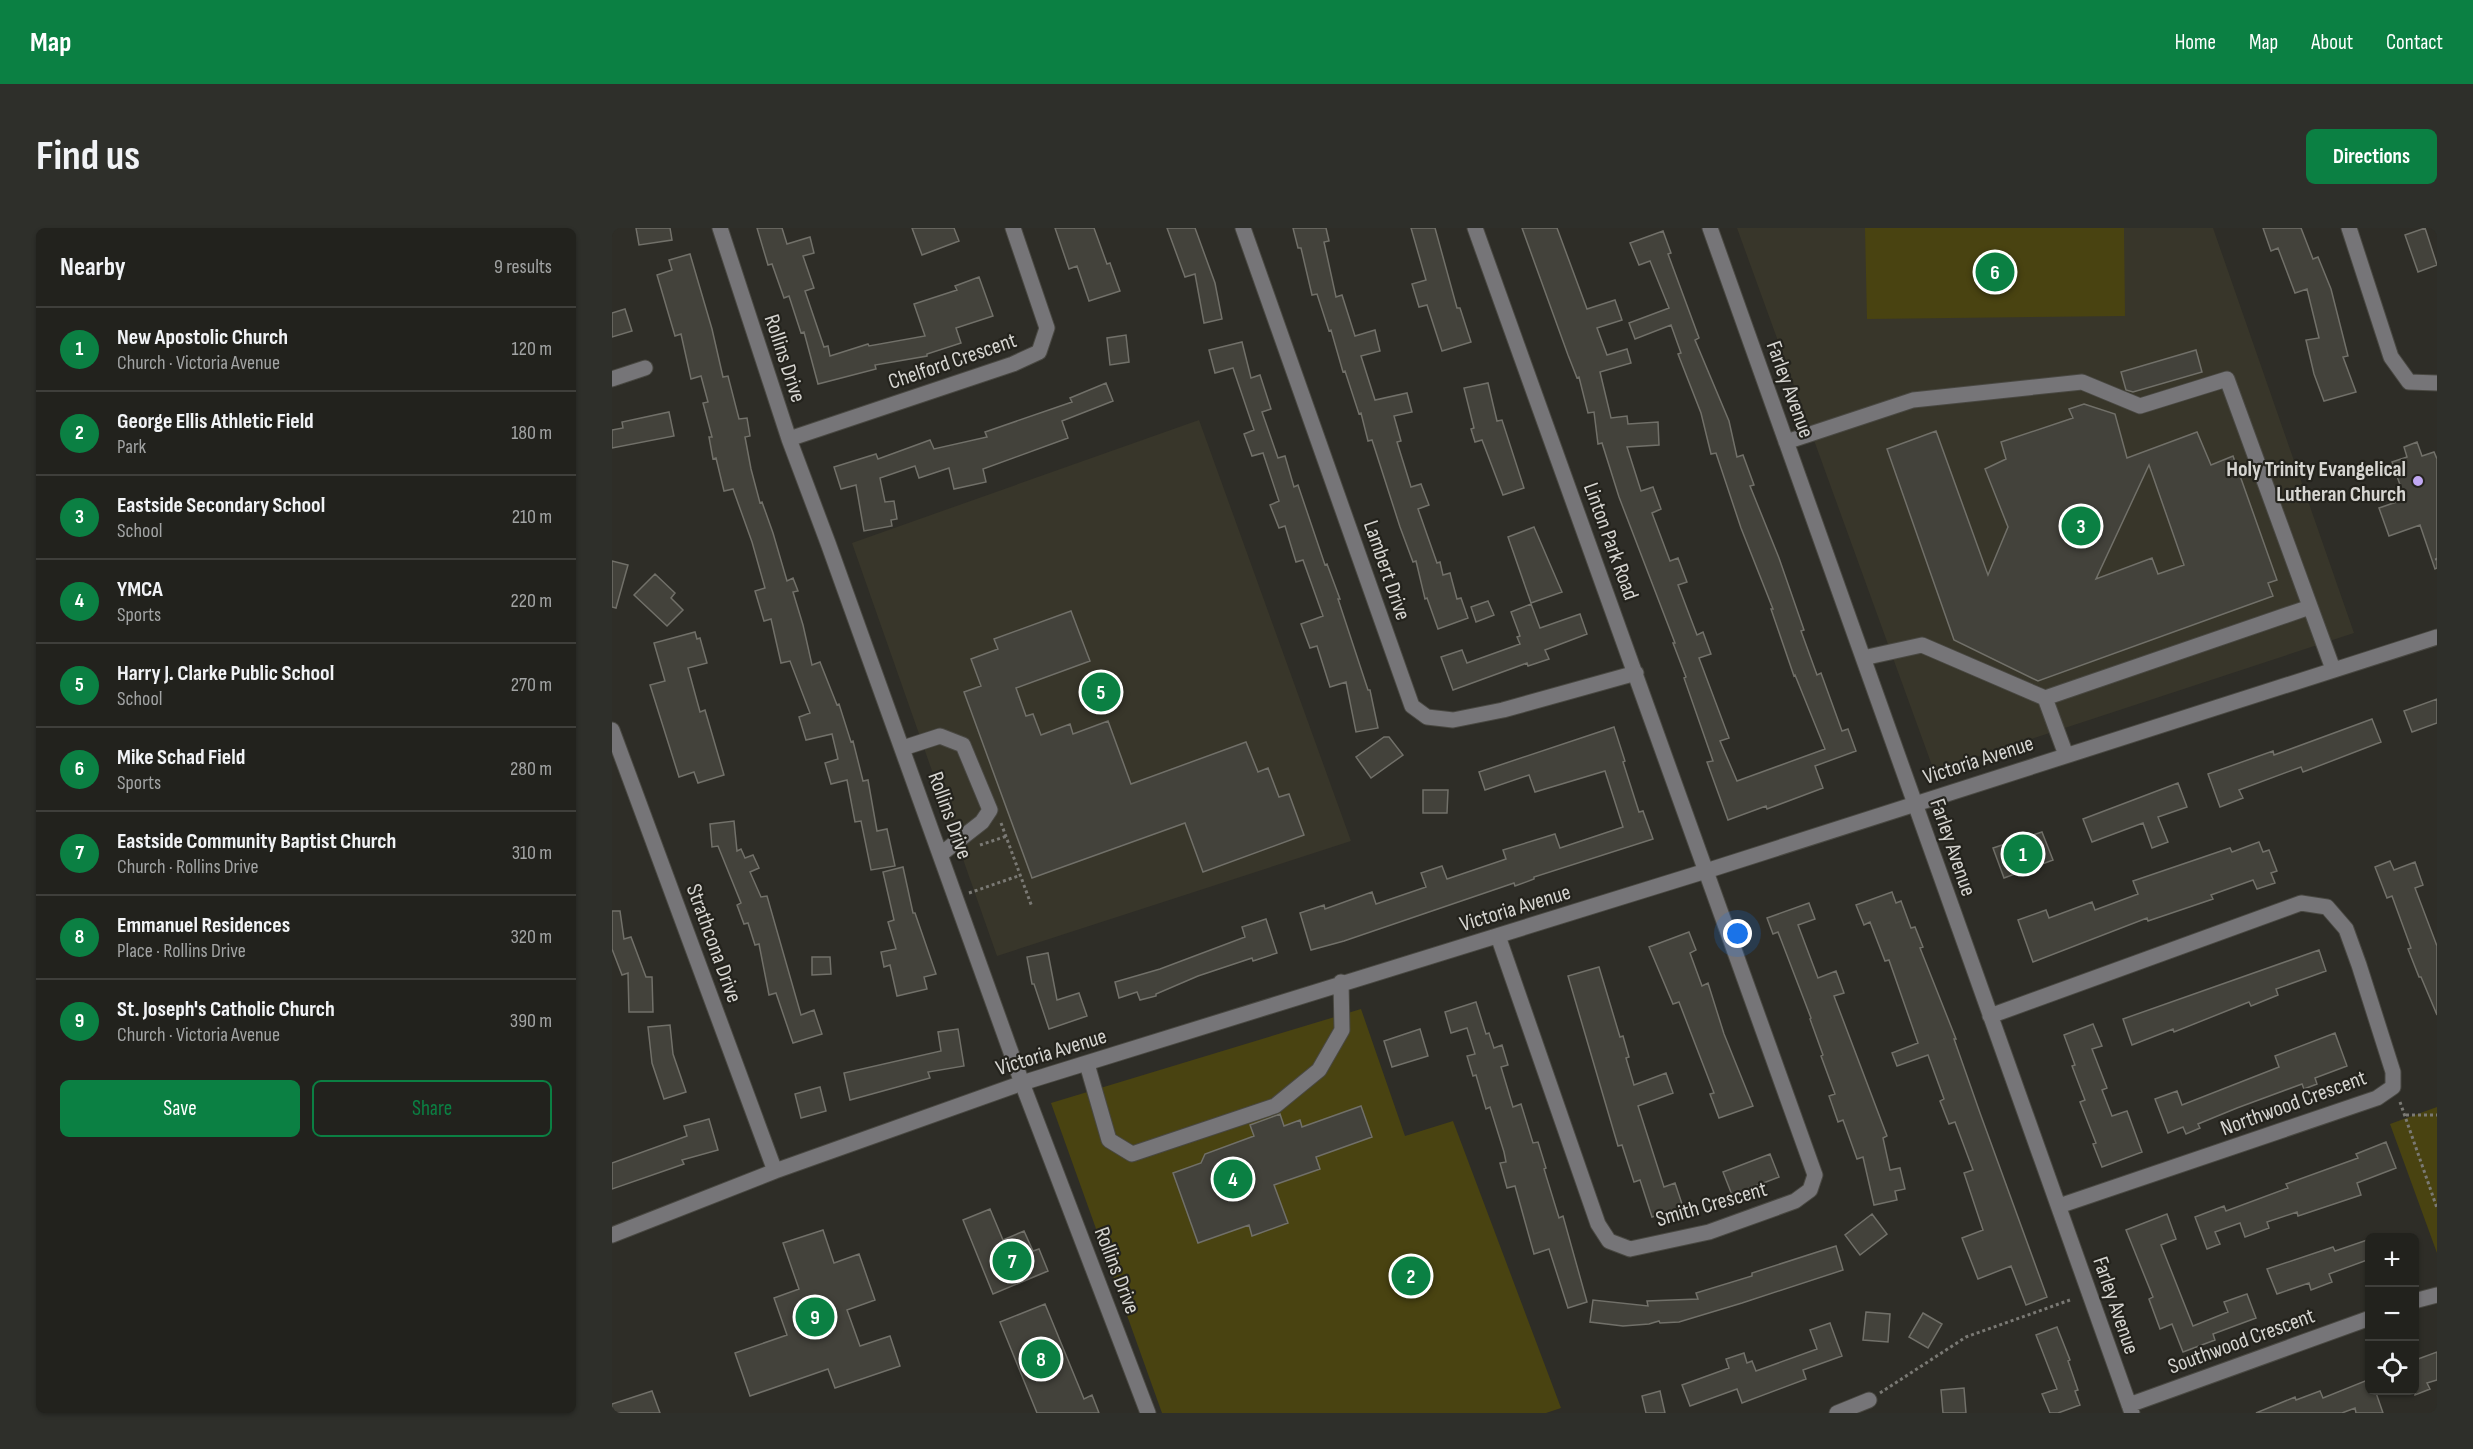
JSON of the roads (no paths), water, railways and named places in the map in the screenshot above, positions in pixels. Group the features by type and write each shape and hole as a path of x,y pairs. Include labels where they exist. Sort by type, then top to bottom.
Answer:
{"street":[{"name":"Rollins Drive","path":"720,228 789,439 903,748 1022,1083 1148,1413"},
{"name":"Chelford Crescent","path":"789,439 1013,364 1039,352 1047,328 1013,228"},
{"name":"Lambert Drive","path":"1243,228 1412,706 1427,717 1453,720 1503,710 1636,673"},
{"name":"Linton Park Road","path":"1475,228 1706,871"},
{"name":"Farley Avenue","path":"1710,228 2130,1409"},
{"path":"2349,228 2391,357 2409,382 2437,383"},
{"path":"612,379 645,368"},
{"path":"1786,442 1913,400 2082,382 2140,406 2227,379 2333,669"},
{"path":"1863,658 1922,645 2045,698 2310,607"},
{"name":"Victoria Avenue","path":"612,1235 775,1171 1022,1083 1341,982 1706,871 2437,636"},
{"path":"2045,698 2066,755"},
{"name":"Strathcona Drive","path":"612,730 775,1171"},
{"path":"903,748 940,736 963,745 990,810 982,822 941,854"},
{"name":"Smith Crescent","path":"1498,936 1598,1224 1609,1242 1629,1249 1709,1232 1795,1201 1810,1190 1815,1175 1706,871"},
{"name":"Northwood Crescent","path":"1990,1016 2301,903 2327,907 2346,929 2360,965 2393,1072 2393,1087 2377,1098 2059,1206"},
{"path":"1086,1064 1109,1140 1132,1154 1275,1106 1302,1084 1319,1070 1342,1030 1341,982"},
{"path":"2419,1300 2437,1295"},
{"name":"Southwood Crescent","path":"2130,1409 2365,1320"},
{"path":"1837,1413 1869,1400"}],"place":[{"name":"Mike Schad Field","path":"1995,272"},
{"name":"Holy Trinity Evangelical Lutheran Church","path":"2418,481"},
{"name":"Eastside Secondary School","path":"2081,526"},
{"name":"Harry J. Clarke Public School","path":"1101,692"},
{"name":"New Apostolic Church","path":"2023,854"},
{"name":"YMCA","path":"1233,1179"},
{"name":"Eastside Community Baptist Church","path":"1012,1261"},
{"name":"George Ellis Athletic Field","path":"1411,1276"},
{"name":"St. Joseph's Catholic Church","path":"815,1317"},
{"name":"Emmanuel Residences","path":"1041,1359"}]}
